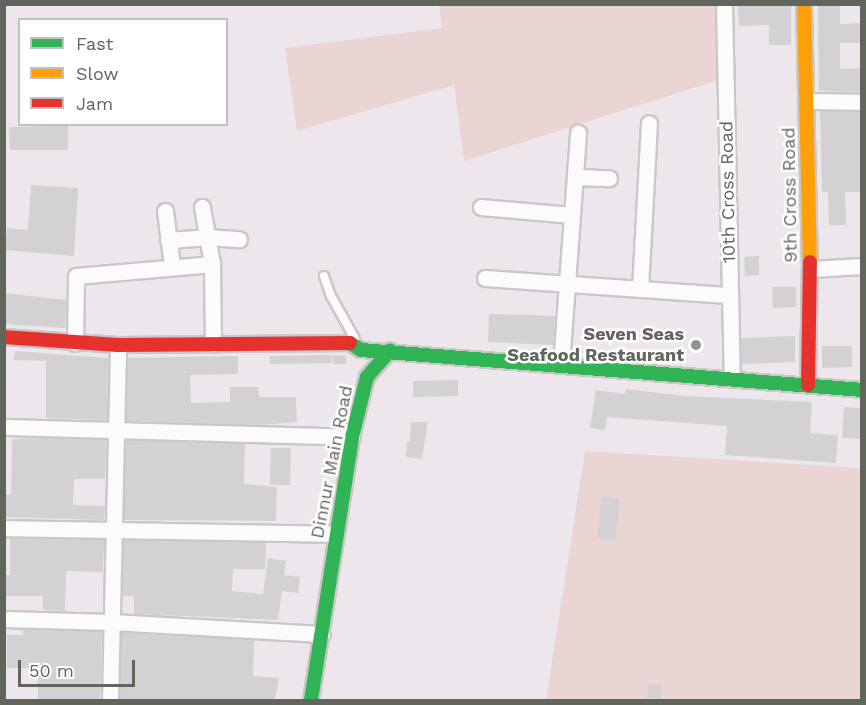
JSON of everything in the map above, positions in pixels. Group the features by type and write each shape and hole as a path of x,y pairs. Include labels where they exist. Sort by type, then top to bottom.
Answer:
{"street":[{"name":"10th Cross Road","path":"724,4 732,379"},
{"name":"9th Cross Road","path":"804,4 810,269 808,385"},
{"path":"806,101 861,102"},
{"path":"640,289 649,123"},
{"path":"561,365 578,133"},
{"path":"575,177 609,178"},
{"path":"202,207 212,264 213,344"},
{"path":"481,207 572,215"},
{"path":"165,211 172,266"},
{"path":"168,240 207,237 239,239"},
{"path":"75,343 76,276 212,264"},
{"path":"810,269 861,266"},
{"path":"485,278 730,295"},
{"path":"4,337 118,345 347,341 361,350 861,390"},
{"path":"110,700 118,345"},
{"name":"Dinnur Main Road","path":"311,700 335,534 352,437 367,377 390,351"},
{"path":"4,427 352,437"},
{"path":"4,528 335,534"},
{"path":"4,619 112,622 322,634"}],"lane":[{"path":"324,276 331,296 361,350"}],"shaded area":[{"path":"439,5 716,5 718,80 464,161 454,85 297,131 285,48 442,28"},
{"path":"585,451 861,468 861,700 546,700"}],"building":[{"path":"818,4 840,4 840,24 861,23 861,43 840,43 840,69 861,68 861,92 819,91"},
{"path":"738,5 791,6 791,45 769,45 769,25 739,26"},
{"path":"820,111 861,112 861,192 845,192 846,225 829,225 828,192 822,192"},
{"path":"68,126 68,150 10,150 9,127"},
{"path":"31,185 78,188 74,256 5,250 7,228 28,230"},
{"path":"759,256 759,275 745,276 744,257"},
{"path":"772,287 796,287 796,307 773,308"},
{"path":"4,293 66,300 65,328 4,324"},
{"path":"489,314 555,316 553,345 488,342"},
{"path":"795,336 795,362 742,364 741,338"},
{"path":"822,346 852,346 852,367 822,368"},
{"path":"15,351 108,358 107,420 46,418 46,361 14,360"},
{"path":"332,355 332,363 270,364 270,356"},
{"path":"333,355 346,356 346,364 333,364"},
{"path":"238,356 238,374 190,375 191,403 230,402 230,387 258,387 259,397 296,397 297,422 259,425 126,421 127,358"},
{"path":"458,380 458,396 413,397 413,381"},
{"path":"626,389 684,396 812,402 810,433 838,435 836,463 725,455 727,426 607,417 605,430 590,428 596,390 625,394"},
{"path":"844,407 861,408 861,439 842,438"},
{"path":"411,422 428,422 422,459 406,457 407,442 410,442"},
{"path":"12,439 106,440 105,479 74,479 73,505 105,506 104,520 4,517 4,495 11,494"},
{"path":"126,440 245,444 244,484 277,487 276,521 124,520"},
{"path":"271,448 291,448 290,485 270,485"},
{"path":"602,496 620,499 615,541 597,538"},
{"path":"10,538 104,540 103,572 66,571 65,611 43,610 43,596 4,596 4,575 10,575"},
{"path":"123,540 266,543 265,569 233,569 232,591 263,594 268,558 286,561 284,575 300,577 298,593 282,591 278,620 134,614 134,596 122,596"},
{"path":"23,630 102,631 100,700 38,700 38,668 7,668 7,635 23,635"},
{"path":"121,633 254,640 253,676 279,678 275,700 120,700"},
{"path":"648,684 662,685 661,699 647,698"}],"traffic: fast":[{"path":"350,343 361,350 862,390"},
{"path":"311,700 352,437 367,377 390,351"}],"traffic: slow":[{"path":"804,4 810,262"}],"traffic: jam":[{"path":"808,385 810,262"},
{"path":"4,337 118,345 350,343"}],"place":[{"name":"Seven Seas Seafood Restaurant","path":"696,345"}]}
